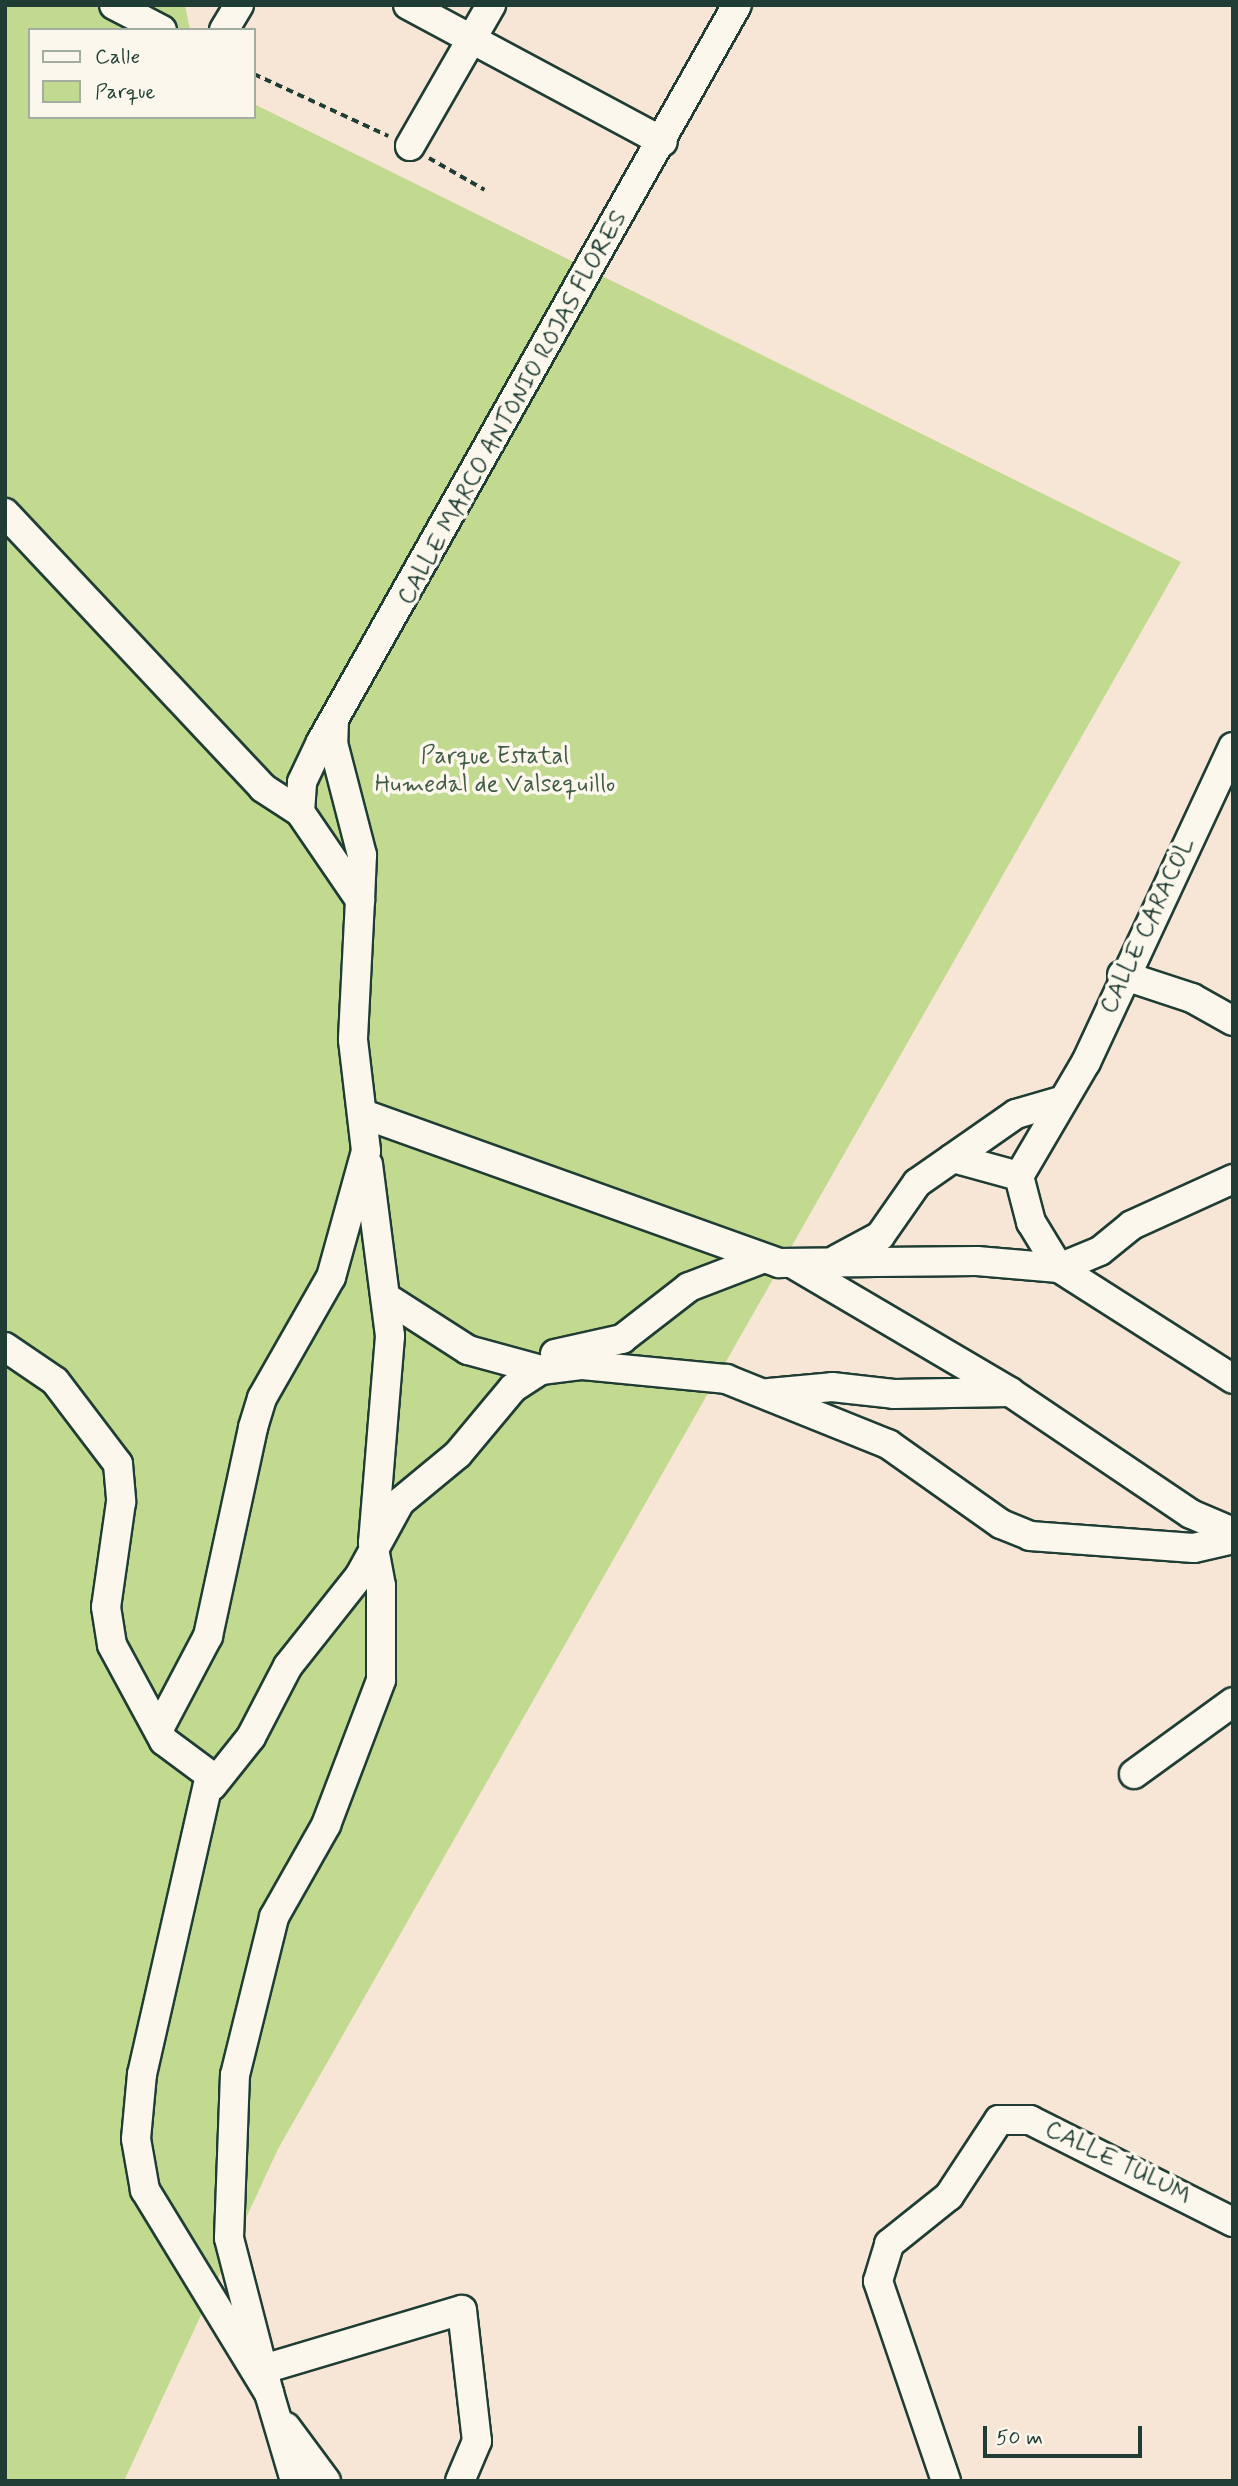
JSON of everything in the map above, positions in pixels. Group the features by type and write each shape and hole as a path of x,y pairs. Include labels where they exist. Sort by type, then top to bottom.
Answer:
{"street":[{"path":"114,5 158,28"},
{"path":"225,28 239,5"},
{"path":"408,5 663,142"},
{"path":"410,146 491,5"},
{"name":"CALLE MARCO ANTONIO ROJAS FLORES","path":"300,812 302,782 334,720 663,142 737,5"},
{"path":"5,513 263,788 300,812 360,900"},
{"path":"295,2481 229,2238 235,2075 274,1917 326,1825 381,1680 382,1586 373,1543 390,1336 352,1026 362,855 338,769 334,720"},
{"name":"CALLE CARACOL","path":"1019,1176 1057,1102 1086,1062 1122,975 1233,747"},
{"path":"1122,975 1192,998 1233,1021"},
{"path":"832,1262 880,1236 916,1183 1016,1114 1057,1102"},
{"path":"363,1114 762,1259 793,1264 832,1262 1059,1268 1100,1251 1132,1225 1233,1179"},
{"path":"159,1728 208,1636 253,1428 267,1390 331,1277 366,1150"},
{"path":"953,1158 1019,1176 1031,1222 1059,1268 1233,1379"},
{"path":"326,2481 145,2190 136,2139 142,2074 212,1786 251,1737 288,1666 360,1575 373,1543 400,1502 458,1454 529,1367 622,1339 689,1287 762,1259"},
{"path":"793,1264 1010,1392 1191,1514 1233,1532"},
{"path":"387,1298 448,1340 529,1367 581,1365 726,1379 888,1444 1001,1524 1030,1536 1194,1548 1233,1539"},
{"path":"5,1347 55,1381 118,1464 121,1502 106,1607 112,1645 172,1751 207,1770 212,1786"},
{"path":"762,1394 832,1387 894,1394 1010,1392"},
{"path":"1134,1774 1231,1706"},
{"name":"CALLE TULUM","path":"946,2481 878,2281 889,2244 949,2196 999,2120 1030,2120 1233,2222"},
{"path":"270,2391 462,2310 477,2441 460,2481"}],"path":[{"path":"256,75 410,146 485,190"}],"green space":[{"name":"Parque Estatal Humedal de Valsequillo","path":"5,5 185,5 190,28 28,28 28,119 256,119 256,105 1181,562 278,2149 124,2481 5,2481"}]}
